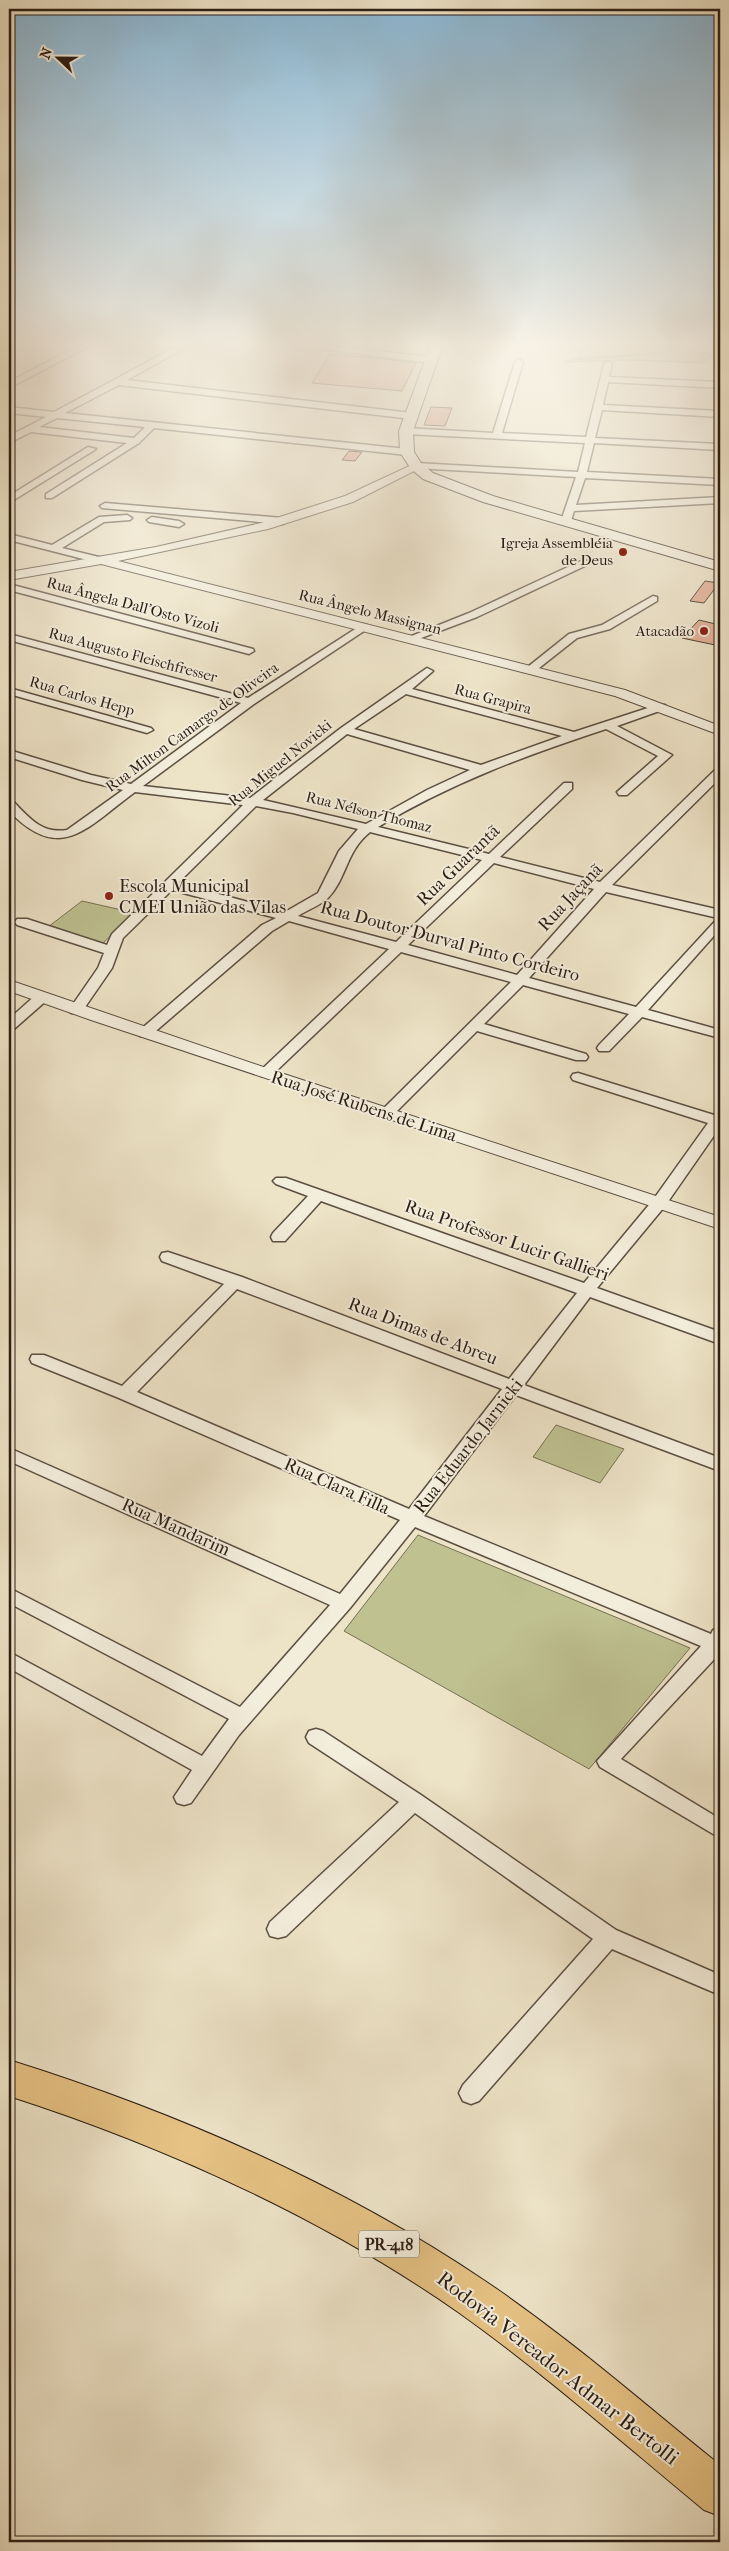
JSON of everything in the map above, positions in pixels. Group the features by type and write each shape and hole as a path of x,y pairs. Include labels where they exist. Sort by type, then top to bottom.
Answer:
{"highway":[{"name":"Rodovia Vereador Admar Bertolli","path":"9,2078 90,2104 199,2148 386,2242 466,2293 527,2338 720,2494"}],"main road":[{"path":"414,463 428,476 451,487 569,515 720,567"}],"street":[{"path":"9,500 68,463"},
{"path":"50,496 102,463"},
{"path":"584,463 569,515 720,500"},
{"path":"9,576 183,545 283,521 349,499 416,466 720,482"},
{"path":"105,506 283,521"},
{"path":"53,549 102,518 179,524"},
{"name":"Rua Ângelo Massignan","path":"9,538 620,693 720,731"},
{"path":"409,639 473,615 583,563"},
{"name":"Rua Ângela Dall'Osto Vizoli","path":"9,588 249,651"},
{"path":"530,670 573,636 606,627 653,599"},
{"name":"Rua Milton Camargo de Oliveira","path":"9,804 35,830 47,835 60,836 71,833 250,702 363,627"},
{"name":"Rua Augusto Fleischfresser","path":"9,637 250,702"},
{"name":"Rua Miguel Novicki","path":"76,1010 105,968 117,937 254,801 345,730 404,690 426,671"},
{"name":"Rua Grapira","path":"404,690 575,736"},
{"name":"Rua Carlos Hepp","path":"9,691 146,730"},
{"path":"145,1033 267,928 286,915 323,896 330,888 345,851 368,828 437,787 481,769 661,707"},
{"path":"608,726 666,755 623,792"},
{"path":"345,730 481,769"},
{"name":"Rua Nélson Thomaz","path":"9,753 71,773 133,788 254,801 720,914"},
{"name":"Rua Jaçanã","path":"386,1114 519,981 603,887 720,772"},
{"name":"Rua Guarantã","path":"266,1073 568,786"},
{"name":"Rua Doutor Durval Pinto Cordeiro","path":"170,885 720,1034"},
{"path":"604,1048 639,1012 720,921"},
{"path":"22,922 112,951"},
{"name":"Rua José Rubens de Lima","path":"9,985 76,1010 386,1114 720,1223"},
{"path":"9,1026 42,997"},
{"path":"474,1026 581,1057"},
{"path":"578,1077 719,1120"},
{"name":"Rua Eduardo Jarnicki","path":"184,1797 232,1729 244,1718 343,1602 412,1518 588,1289 659,1202 719,1120"},
{"name":"Rua Professor Lucir Gallieri","path":"281,1181 588,1289 720,1338"},
{"path":"279,1237 318,1195"},
{"name":"Rua Dimas de Abreu","path":"168,1257 236,1281 720,1466"},
{"path":"125,1394 236,1281"},
{"name":"Rua Clara Filla","path":"38,1359 125,1394 412,1518 719,1642"},
{"name":"Rua Mandarim","path":"9,1454 343,1602"},
{"path":"9,1596 244,1718"},
{"path":"719,1642 607,1761 720,1829"},
{"path":"9,1659 205,1767"},
{"path":"316,1737 414,1801 608,1937 720,1985"},
{"path":"278,1929 414,1801"},
{"path":"472,2093 608,1937"}],"green space":[{"path":"82,901 135,913 101,945 48,927"},
{"path":"556,1425 624,1449 600,1483 533,1457"},
{"path":"418,1535 690,1648 589,1769 344,1631"}],"building":[{"path":"705,581 719,583 704,603 690,601"},
{"name":"Atacadão","path":"699,620 720,625 720,646 682,638"}],"place":[{"name":"Igreja Assembléia de Deus","path":"623,552"},
{"name":"Atacadão","path":"704,631"},
{"name":"Escola Municipal CMEI União das Vilas","path":"109,896"}]}
